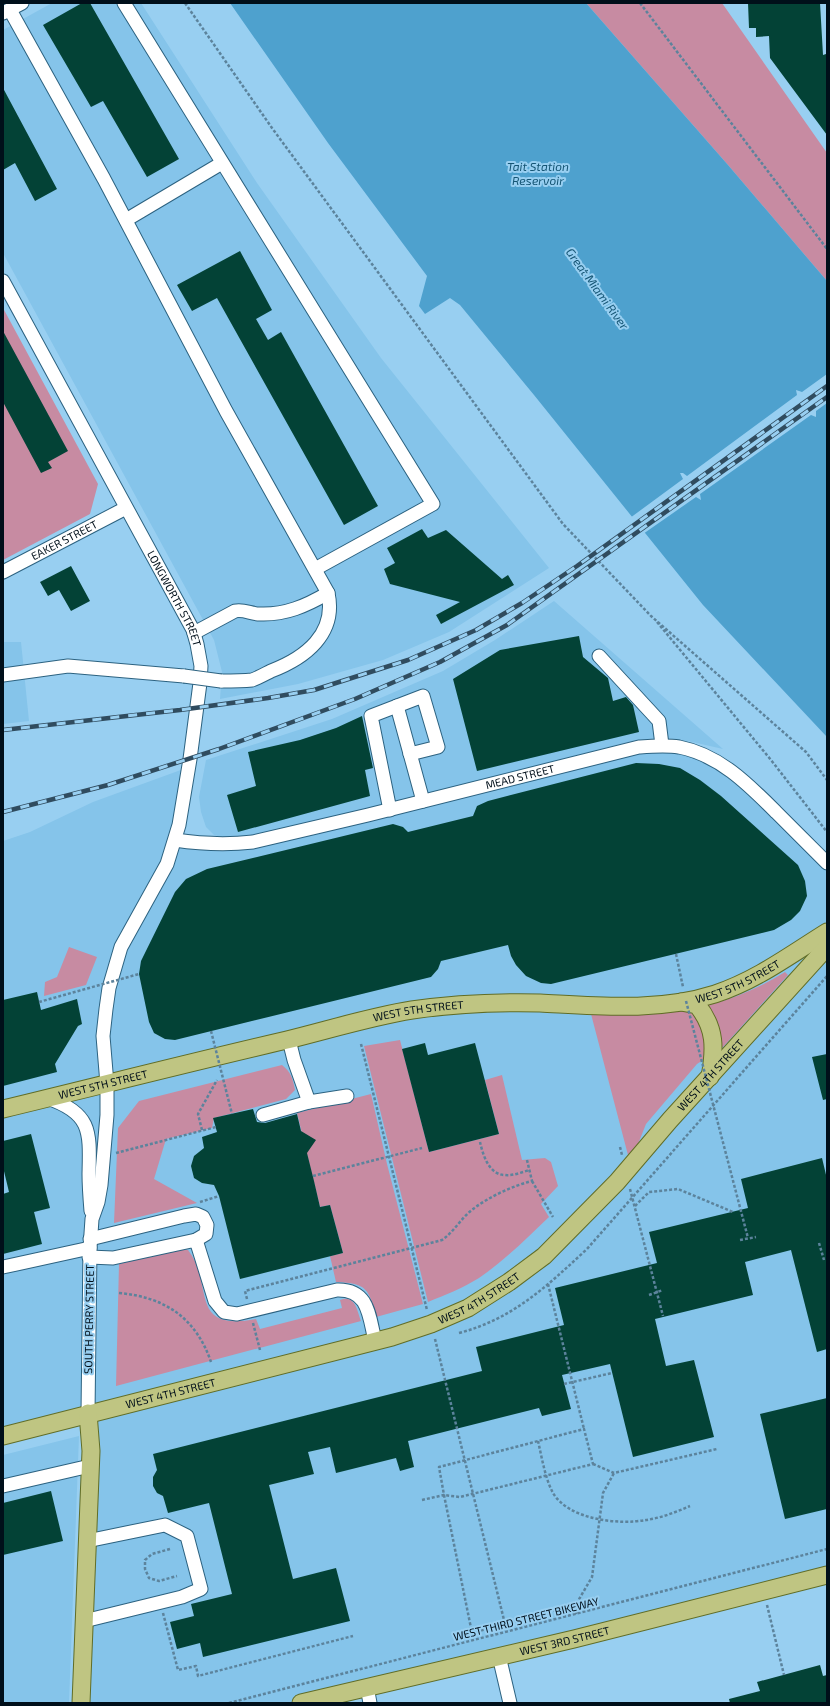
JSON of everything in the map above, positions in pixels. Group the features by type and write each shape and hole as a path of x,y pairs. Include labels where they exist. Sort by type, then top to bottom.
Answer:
{"main road":[{"name":"WEST 5TH STREET","path":"3,1109 390,1014 444,1006 514,1003 651,1006 684,996 714,994 742,984 774,968 827,932"},
{"name":"WEST 4TH STREET","path":"3,1436 88,1413 402,1334 445,1319 468,1308 509,1282 544,1256 626,1172 670,1120 827,947"},
{"path":"684,996 697,1005 707,1016 713,1041 713,1060 710,1077"},
{"name":"SOUTH PERRY STREET","path":"81,1703 90,1466 88,1413"},
{"name":"WEST 3RD STREET","path":"301,1703 368,1695 500,1656 827,1575"}],"street":[{"path":"3,675 68,666 184,676 221,681 254,680 303,656 322,634 329,618 330,604 328,593 226,411 126,220 6,12 22,3"},
{"path":"124,3 432,504 315,569"},
{"path":"126,220 222,163"},
{"name":"LONGWORTH STREET","path":"3,281 194,633 201,666 190,759 175,840 167,864 126,939"},
{"name":"EAKER STREET","path":"3,572 126,508"},
{"path":"194,633 235,611 240,610 260,614 295,610 328,593"},
{"path":"599,656 659,721 662,745"},
{"path":"390,810 370,716 423,696 438,747 410,754"},
{"path":"397,706 423,801"},
{"name":"MEAD STREET","path":"175,840 206,845 253,842 390,810 639,747 662,745 679,747 696,752 712,758 730,769 755,791 827,863"},
{"name":"SOUTH PERRY STREET","path":"88,1413 90,1248 92,1219 98,1202 101,1185 107,1115 107,1084 103,1036 110,988 116,962 126,939"},
{"path":"289,1040 294,1060 309,1102"},
{"path":"263,1115 309,1102 347,1096"},
{"path":"47,1098 62,1103 73,1109 80,1116 89,1134 89,1182 92,1219"},
{"path":"3,1267 90,1248 184,1216 196,1214 203,1217 207,1225 206,1234 196,1240 113,1258 90,1248"},
{"path":"196,1240 215,1301 224,1312 237,1314 337,1290 348,1290 359,1296 366,1304 375,1341"},
{"path":"3,1486 90,1466"},
{"path":"84,1621 182,1597 201,1589 187,1536 165,1525 87,1541"},
{"path":"500,1656 510,1703"}],"path":[{"path":"185,3 272,128 563,524 651,616 771,760 827,832"},
{"path":"640,3 827,249"},
{"path":"651,616 806,752 827,780"},
{"path":"676,954 684,996 748,1238"},
{"path":"39,1002 138,974"},
{"path":"459,1333 484,1326 508,1314 528,1301 587,1249 827,976"},
{"path":"211,1031 232,1114"},
{"path":"361,1044 429,1316"},
{"path":"202,1130 198,1114 217,1080"},
{"path":"114,1154 216,1127"},
{"path":"480,1142 488,1165 501,1175 507,1176 530,1170"},
{"path":"313,1176 422,1148"},
{"path":"527,1160 532,1181 553,1217"},
{"path":"626,1172 663,1316"},
{"path":"412,1248 442,1240 449,1235 473,1210 507,1191 532,1181"},
{"path":"635,1206 649,1192 678,1189 733,1212"},
{"path":"740,1240 756,1237"},
{"path":"819,1243 824,1260"},
{"path":"548,1284 593,1464"},
{"path":"649,1295 663,1290"},
{"path":"119,1293 141,1296 159,1302 183,1317 195,1328 205,1345 211,1362"},
{"path":"434,1335 505,1624"},
{"path":"564,1384 612,1373"},
{"path":"577,1604 472,1633 439,1467 464,1459 584,1429"},
{"path":"538,1441 547,1476 554,1494 564,1505 579,1514 599,1520 646,1520 690,1506"},
{"path":"422,1500 444,1495 460,1497 593,1464 614,1473 717,1448"},
{"path":"576,1614 578,1600 592,1577 596,1556 603,1493 614,1473"},
{"path":"170,1549 152,1554 145,1560 145,1569 149,1578 159,1582 177,1576"},
{"name":"WEST THIRD STREET BIKEWAY","path":"229,1703 827,1549"},
{"path":"764,1591 784,1675"},
{"path":"160,1602 178,1670 196,1666 198,1676 353,1636"}],"shaded area":[{"path":"52,3 141,3 257,183 381,358 549,568 449,632 383,660 298,684 220,699 222,672 214,640 3,253 3,30"},
{"path":"586,3 722,3 827,153 827,281 728,165"},
{"path":"3,308 98,484 90,514 3,560"},
{"path":"554,601 723,749 688,741 664,739 636,740 250,839 229,839 214,835 206,827 201,812 199,797 206,760 332,719 443,671 495,640"},
{"path":"3,642 21,642 29,721 3,724"},
{"path":"639,747 712,758 827,863 827,1575 301,1703 81,1703 88,1414 3,1436 3,841 30,832 93,802 189,767 175,840 235,844"},
{"path":"69,947 97,957 86,985 44,996 45,982 57,977"},
{"path":"785,972 788,975 723,1047 697,1064 646,1124 638,1144 628,1155 591,1014 647,1015 707,1006 755,989"},
{"path":"400,1040 429,1152 499,1134 485,1080 502,1075 522,1160 545,1158 551,1162 558,1186 541,1204 549,1217 515,1249 479,1278 428,1302 364,1046"},
{"path":"282,1065 288,1070 295,1090 286,1099 214,1118 212,1128 166,1139 154,1179 197,1203 114,1223 118,1128 139,1101"},
{"path":"371,1094 387,1164 423,1304 376,1317 371,1300 365,1289 354,1284 336,1282 330,1256 343,1253 330,1205 320,1207 297,1113"},
{"path":"179,1249 188,1250 196,1264 206,1302 211,1312 220,1319 234,1321 256,1319 260,1329 342,1308 340,1300 349,1299 355,1304 361,1321 116,1386 119,1264"},
{"path":"79,1436 69,1703 3,1703 3,1455"}],"water":[{"name":"Tait Station Reservoir","path":"230,3 586,3 827,281 827,737 703,605 460,305 450,298 425,314 419,306 427,276 328,143"}],"pier":[{"path":"827,374 827,403 816,411 816,417 811,415 700,494 701,500 696,497 643,534 630,518 683,479 680,473 687,476 797,395 796,390 802,392"}],"building":[{"path":"82,3 90,3 179,159 147,177 103,101 91,107 43,25"},
{"path":"748,3 820,3 823,55 826,54 827,69 827,135 770,58 769,36 756,37 756,28 749,28"},
{"path":"3,88 57,189 35,201 15,163 3,170"},
{"path":"240,251 272,310 256,319 268,340 281,332 378,506 344,525 217,298 192,311 177,285"},
{"path":"3,331 68,451 48,462 52,468 41,473 3,402"},
{"path":"422,529 428,538 446,530 502,579 508,575 514,585 441,624 436,615 460,602 390,584 384,569 395,563 387,548"},
{"path":"71,566 90,601 71,611 59,590 48,596 40,582"},
{"path":"579,636 583,657 608,678 613,701 626,697 633,705 639,732 477,771 453,679 500,650"},
{"path":"362,716 373,768 365,770 370,796 238,832 227,795 256,786 248,752 300,740 336,728"},
{"path":"636,763 659,764 680,768 700,780 721,796 798,865 805,881 807,896 800,911 791,920 774,930 551,984 541,983 526,976 516,965 511,956 508,945 441,961 438,969 431,977 175,1040 165,1039 154,1033 149,1022 139,974 141,961 175,892 186,879 207,869 393,824 403,827 408,832 473,816 477,806 488,801"},
{"path":"37,992 41,1010 77,999 82,1024 78,1026 55,1064 57,1072 3,1086 3,1000"},
{"path":"425,1043 428,1055 475,1043 499,1134 429,1152 402,1049"},
{"path":"827,1054 827,1099 823,1100 812,1057"},
{"path":"253,1109 257,1122 265,1123 297,1114 301,1131 316,1140 307,1153 320,1207 330,1205 343,1253 240,1279 219,1196 214,1185 202,1183 194,1178 191,1166 194,1156 204,1148 202,1137 217,1132 213,1118"},
{"path":"31,1134 50,1208 34,1212 42,1244 3,1254 3,1194 9,1192 3,1167 3,1141"},
{"path":"822,1158 827,1179 827,1349 817,1352 791,1250 745,1262 753,1295 655,1319 666,1366 694,1360 714,1437 633,1457 610,1364 562,1375 571,1409 542,1416 539,1408 408,1441 414,1467 400,1471 396,1458 336,1473 330,1447 308,1452 314,1474 269,1485 293,1579 336,1568 350,1621 203,1657 200,1643 177,1649 170,1622 194,1616 191,1604 232,1594 209,1503 168,1513 163,1496 157,1493 153,1486 153,1477 157,1470 153,1454 482,1371 476,1347 564,1325 555,1288 657,1263 649,1232 748,1208 741,1179"},
{"path":"827,1398 827,1509 785,1519 760,1414"},
{"path":"51,1491 63,1541 3,1555 3,1503"},
{"path":"820,1665 823,1676 827,1675 827,1703 730,1703 729,1699 760,1691 757,1682"}],"railway":[{"path":"3,730 180,710 268,698 314,690 408,660 476,630 522,603 577,566 827,386"},
{"path":"3,812 108,785 219,749 355,699 440,662 507,625 827,397"}],"water label":[{"name":"Great Miami River","path":"597,289"}]}
